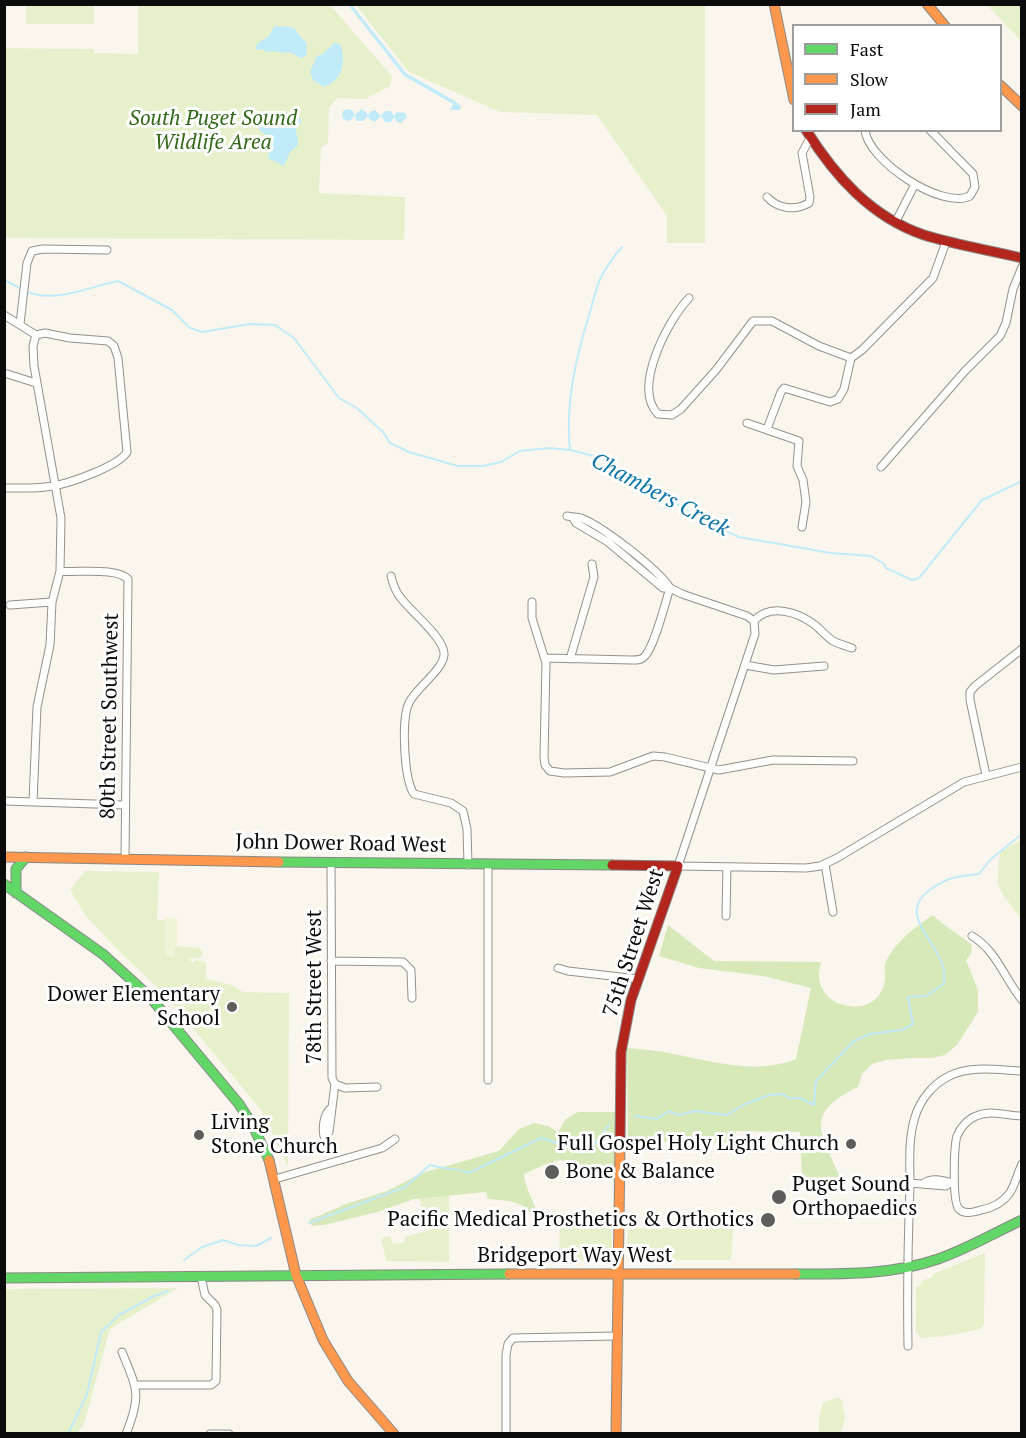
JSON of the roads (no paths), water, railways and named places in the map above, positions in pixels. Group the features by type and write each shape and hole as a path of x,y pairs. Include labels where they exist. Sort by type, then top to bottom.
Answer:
{"main road":[{"path":"774,4 792,84"},
{"path":"927,4 943,24"},
{"path":"1002,87 1022,106"},
{"path":"808,134 847,186 877,212 895,223 915,233 946,242 1022,258"},
{"name":"John Dower Road West","path":"4,857 468,865 678,866"},
{"path":"16,893 16,869 26,857"},
{"name":"75th Street West","path":"616,1434 621,1052 627,1016 638,979 678,866"},
{"path":"4,884 104,955 150,997 239,1104 263,1145 275,1179 296,1275 323,1340 336,1364 373,1412 394,1434"},
{"name":"Bridgeport Way West","path":"4,1278 619,1273 859,1274 907,1267 950,1254 1022,1220"}],"street":[{"path":"865,132 867,141 878,154 896,171 915,184 957,200 967,198 974,191 973,174 932,132"},
{"path":"767,197 782,207 808,204 810,197 802,153 808,134"},
{"path":"895,223 915,184"},
{"path":"767,429 784,388 830,402 838,399 844,389 851,358 862,350 933,278 946,242"},
{"path":"21,324 28,257 32,251 37,249 107,250"},
{"path":"881,467 957,380 1000,336 1006,323 1013,289 1022,267"},
{"path":"689,298 664,334 651,370 649,389 652,406 658,414 672,415 681,409 716,370 753,321 772,321 810,342 851,358"},
{"path":"4,315 36,335 45,333 70,338 108,341 114,346 118,358 127,452 117,462 55,486 4,488"},
{"path":"33,802 37,707 50,645 52,602 60,571 62,523 36,383 32,352 36,335"},
{"path":"4,373 36,383"},
{"path":"747,423 797,439 800,444 797,466 803,480 806,502 802,527"},
{"path":"570,517 608,542 663,588 670,588 744,615 754,621 766,611 784,612 806,620 834,641 852,648"},
{"path":"570,659 594,577 592,564"},
{"name":"80th Street Southwest","path":"60,571 115,573 128,579 125,858"},
{"path":"391,576 398,595 432,632 445,654 441,663 408,706 405,724 408,783 414,794 451,803 463,811 467,829 468,865"},
{"path":"545,658 632,660 643,657 652,642 670,588"},
{"path":"10,605 52,602"},
{"path":"532,602 532,618 545,658 544,758 546,767 550,771 559,773 610,772 652,756 665,757 710,769 728,769 773,760 853,761"},
{"name":"75th Street West","path":"678,866 755,633 754,621"},
{"path":"986,775 970,692 1022,649"},
{"path":"745,665 774,670 824,666"},
{"path":"678,866 806,868 825,864 964,782 1022,767"},
{"path":"4,801 125,806"},
{"name":"78th Street West","path":"330,1109 335,1084 332,1078 331,863"},
{"path":"825,864 833,912"},
{"path":"488,865 488,1080"},
{"path":"726,916 727,867"},
{"path":"972,936 993,955 1022,1000"},
{"path":"331,961 398,962 406,965 411,970 412,998"},
{"path":"558,968 568,972 638,979"},
{"path":"908,1346 907,1267 911,1135 916,1113 931,1089 949,1076 970,1071 1022,1071"},
{"path":"335,1084 345,1088 377,1087"},
{"path":"1022,1116 994,1113 975,1116 966,1122 957,1136 953,1183 957,1206 965,1212 996,1205 1013,1187 1022,1164"},
{"path":"275,1179 382,1148 395,1139"},
{"path":"910,1183 946,1186 953,1183"},
{"path":"136,1384 211,1385 216,1379 217,1310 205,1295 201,1277"},
{"path":"506,1434 506,1355 510,1342 518,1337 617,1336"},
{"path":"122,1352 136,1384 135,1410 126,1434"},
{"path":"210,1434 229,1434"}],"water":[{"path":"348,5 352,5 406,73 455,101 461,106 460,110 450,110 453,104 404,76"},
{"path":"275,25 295,29 306,42 306,56 301,58 289,52 268,52 255,48 258,43 269,36"},
{"path":"334,43 340,44 343,57 342,69 331,84 324,87 313,80 310,72 317,56 323,54"},
{"path":"347,109 352,110 355,115 361,109 368,115 375,110 381,116 375,122 368,116 363,121 357,121 354,115 347,121 342,115"},
{"path":"385,111 390,111 394,116 397,112 405,113 407,117 401,123 397,122 394,117 391,122 385,122 381,116"},
{"path":"261,112 293,113 301,119 301,123 296,128 298,145 290,152 284,166 268,158 272,139 259,130"}],"waterway":[{"path":"570,449 570,397 580,346 599,281 622,247"},
{"name":"Chambers Creek","path":"4,280 30,293 44,296 66,294 118,281 172,310 190,328 202,332 250,324 275,325 294,338 339,398 358,409 383,432 390,443 409,452 458,466 483,466 501,462 520,451 549,448 570,450 601,458 712,525 739,537 831,553 871,556 883,563 886,568 912,580 919,578 982,500 1022,481"},
{"path":"635,1116 657,1119 669,1111 679,1115 695,1111 727,1115 743,1105 769,1095 783,1094 789,1098 800,1098 814,1105 816,1081 854,1041 870,1034 902,1030 913,1024 908,997 926,996 944,984 943,966 939,956 917,917 917,907 921,898 931,889 948,880 979,874 991,859 1022,834"},
{"path":"309,1223 405,1187 430,1165 469,1173 541,1138 583,1153 594,1145 609,1125"},
{"path":"184,1260 202,1247 223,1240 238,1245 256,1246 271,1238"},
{"path":"68,1434 87,1394 101,1332 119,1315 168,1291"}],"place":[{"name":"Dower Elementary School","path":"232,1007"},
{"name":"Living Stone Church","path":"199,1135"},
{"name":"Full Gospel Holy Light Church","path":"851,1144"},
{"name":"Bone & Balance","path":"552,1172"},
{"name":"Puget Sound Orthopaedics","path":"779,1197"},
{"name":"Pacific Medical Prosthetics & Orthotics","path":"768,1220"}],"park label":[{"name":"South Puget Sound Wildlife Area","path":"213,131"}]}
